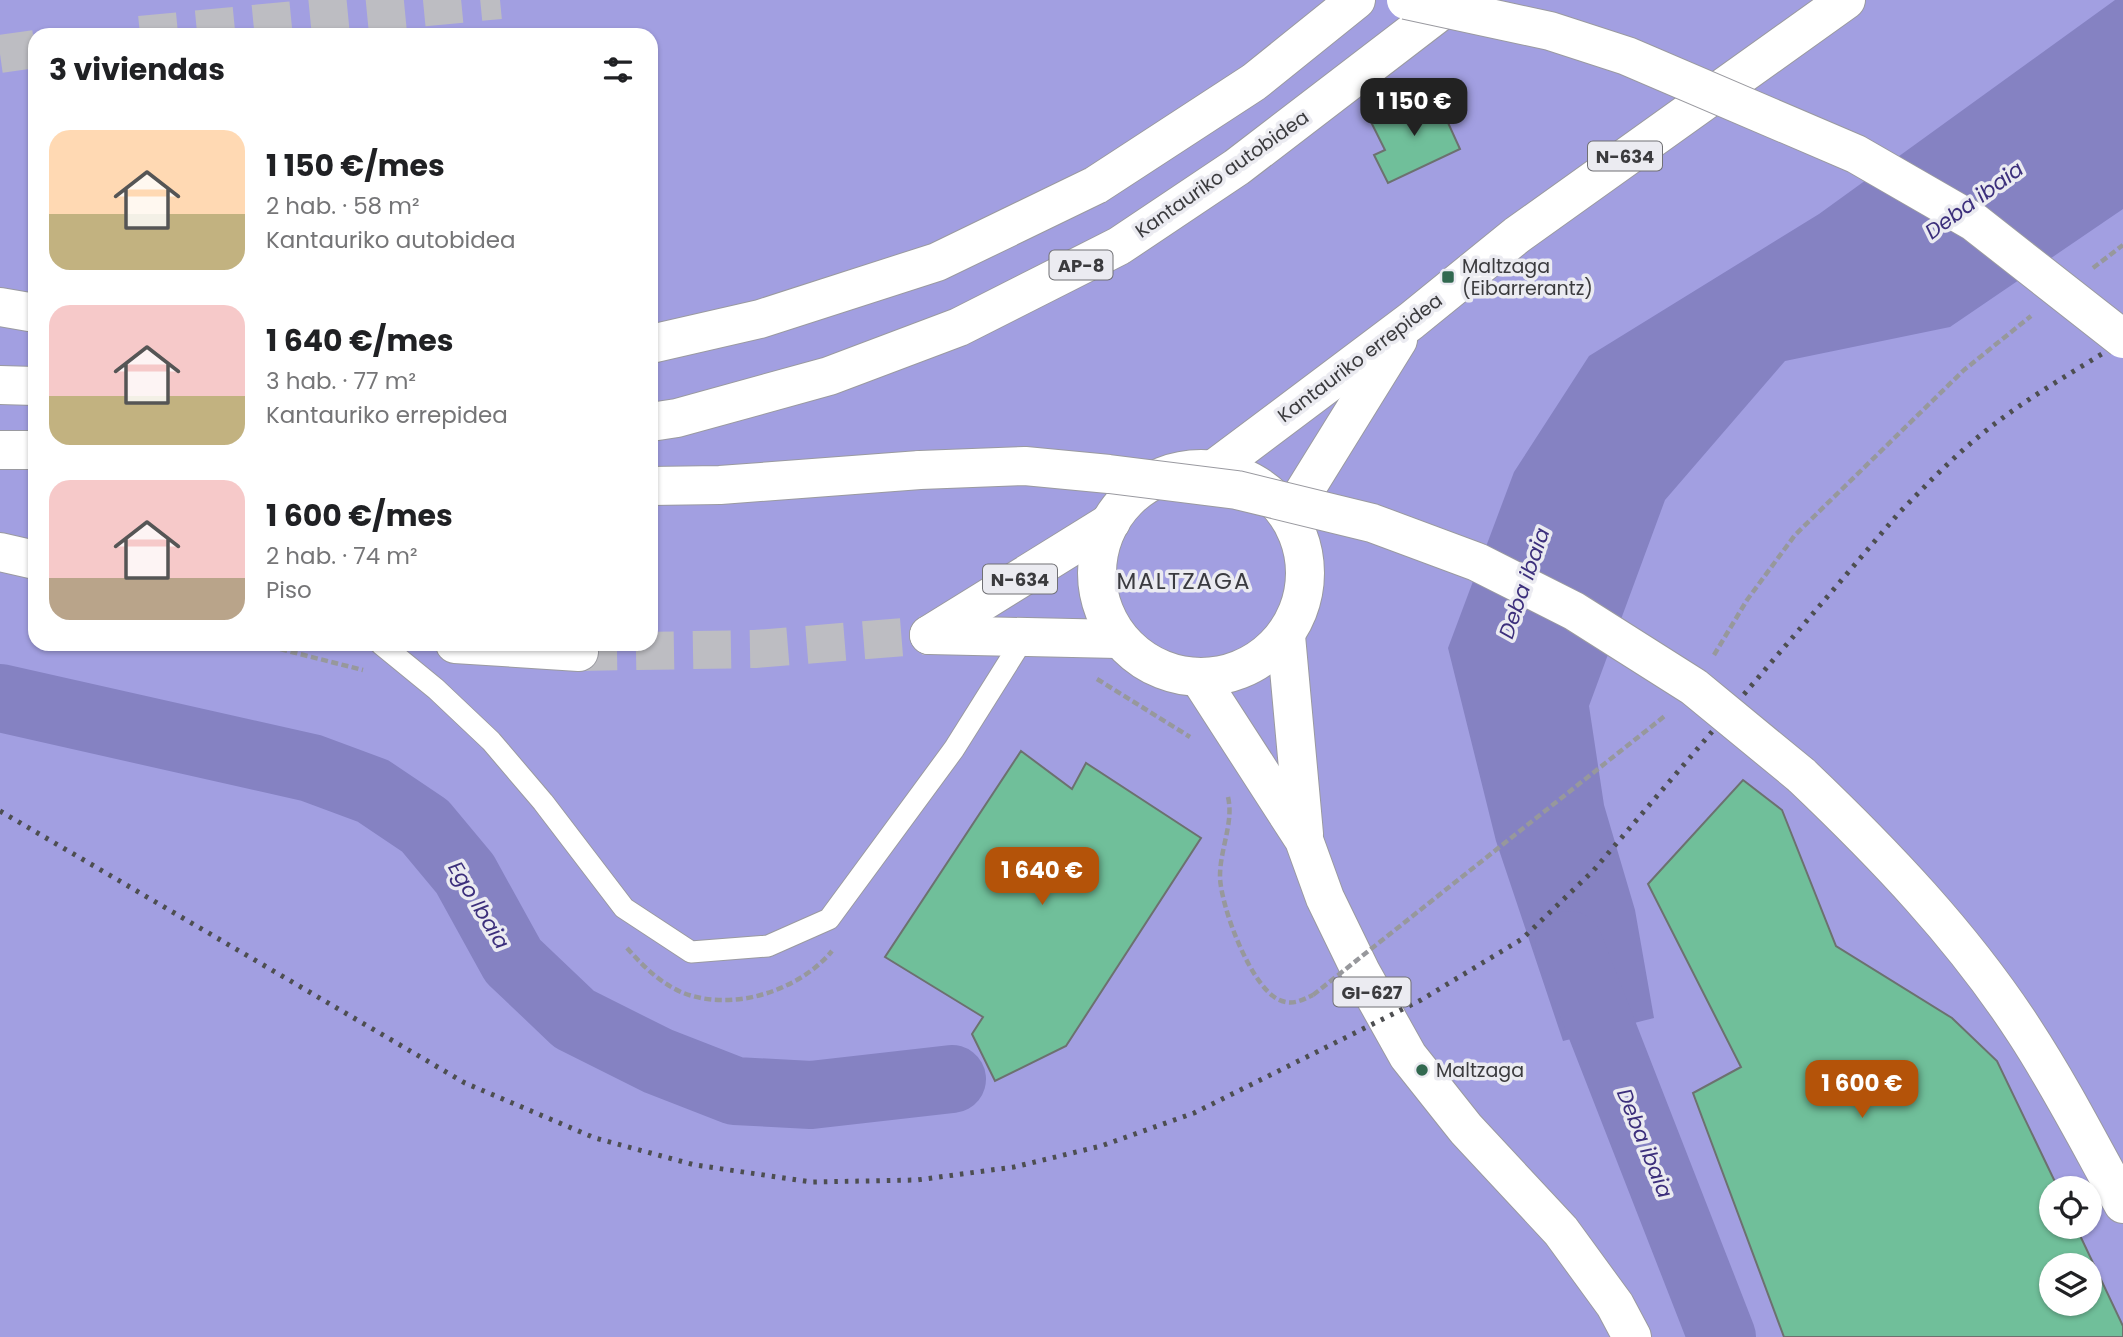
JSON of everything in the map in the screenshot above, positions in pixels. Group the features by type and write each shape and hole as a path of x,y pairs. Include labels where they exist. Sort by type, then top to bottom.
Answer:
{"main road":[{"path":"658,342 760,319 937,262 1096,185 1254,82 1356,0"},
{"path":"1406,0 1550,32 1627,55 1856,153 1974,222 2123,339"},
{"name":"Kantauriko autobidea","path":"658,421 829,376 959,327 1119,246 1237,167 1455,0"},
{"name":"Kantauriko errepidea","path":"1214,469 1528,228 1846,0"},
{"path":"0,307 28,312"},
{"name":"N-634","path":"1289,516 1410,321"},
{"path":"0,385 28,386"},
{"path":"0,450 28,450"},
{"path":"658,486 720,485 920,470 1026,466 1237,490 1372,523 1477,562 1574,611 1694,687 1801,775 1889,860 1971,960 2024,1031 2123,1204"},
{"name":"N-634","path":"1183,469 1214,469 1235,474 1259,486 1289,516 1301,541 1307,577 1302,603 1286,636 1246,669 1200,679 1150,666 1118,639 1098,597 1098,548 1118,508 1149,482 1183,469"},
{"name":"N-634","path":"1111,522 929,635 1118,639"},
{"path":"0,552 28,558"},
{"name":"GI-627","path":"1286,636 1304,840"},
{"path":"564,651 579,652"},
{"name":"GI-627","path":"1200,679 1304,840 1325,898 1361,972 1408,1056 1466,1129 1561,1231 1615,1305 1632,1337"}],"lane":[{"path":"390,651 436,689 491,741 543,802 624,908 691,952 768,946 829,919 954,749 1025,636"}],"path":[{"path":"2092,269 2123,245"},
{"path":"1747,600 1795,535 1843,485 1964,370 2040,309"},
{"path":"288,651 374,672"},
{"path":"1090,676 1194,740"},
{"path":"1226,785 1231,810 1221,849 1220,878 1227,918 1263,989 1281,1001 1298,1002 1312,995 1667,714"},
{"path":"622,943 648,971 682,992 731,1002 783,987 820,965 835,947"}],"shaded area":[{"path":"0,0 2123,0 2123,1337 0,1337"}],"water":[{"path":"2115,0 2123,0 2123,209 1950,327 1785,361 1665,500 1589,706 1604,805 1635,910 1654,1018 1563,1041 1496,841 1448,648 1514,472 1589,356 1819,214"}],"building":[{"path":"1434,92 1460,149 1388,183 1374,155 1385,150 1371,122"},
{"path":"1021,751 1072,789 1086,763 1201,838 1066,1046 995,1081 972,1034 983,1017 885,957"},
{"path":"1743,780 1782,810 1836,946 1952,1018 1997,1061 2052,1176 2039,1176 2039,1239 2082,1239 2088,1253 2039,1253 2039,1316 2102,1316 2102,1282 2123,1326 2123,1337 1784,1337 1693,1093 1741,1067 1648,884"}],"waterway":[{"name":"Ego Ibaia","path":"0,698 311,768 373,791 425,826 465,874 513,961 574,1019 658,1061 735,1091 811,1095 952,1079"},
{"name":"Deba ibaia","path":"1569,945 1722,1337"}],"tunnel":[{"path":"212,28 500,0"},
{"path":"0,54 28,50"},
{"path":"658,651 755,649 929,635"},
{"path":"579,652 638,651"}],"railway":[{"path":"0,811 465,1083 595,1138 695,1165 812,1182 917,1180 1014,1167 1101,1146 1194,1113 1421,1000 1522,939 1593,871 1898,514 1931,481 1964,449 2004,417 2123,341"}],"place":[{"name":"Maltzaga (Eibarrerantz)","path":"1448,277"},
{"name":"Maltzaga","path":"1422,1070"}],"district":[{"name":"MALTZAGA","path":"1184,581"}]}
